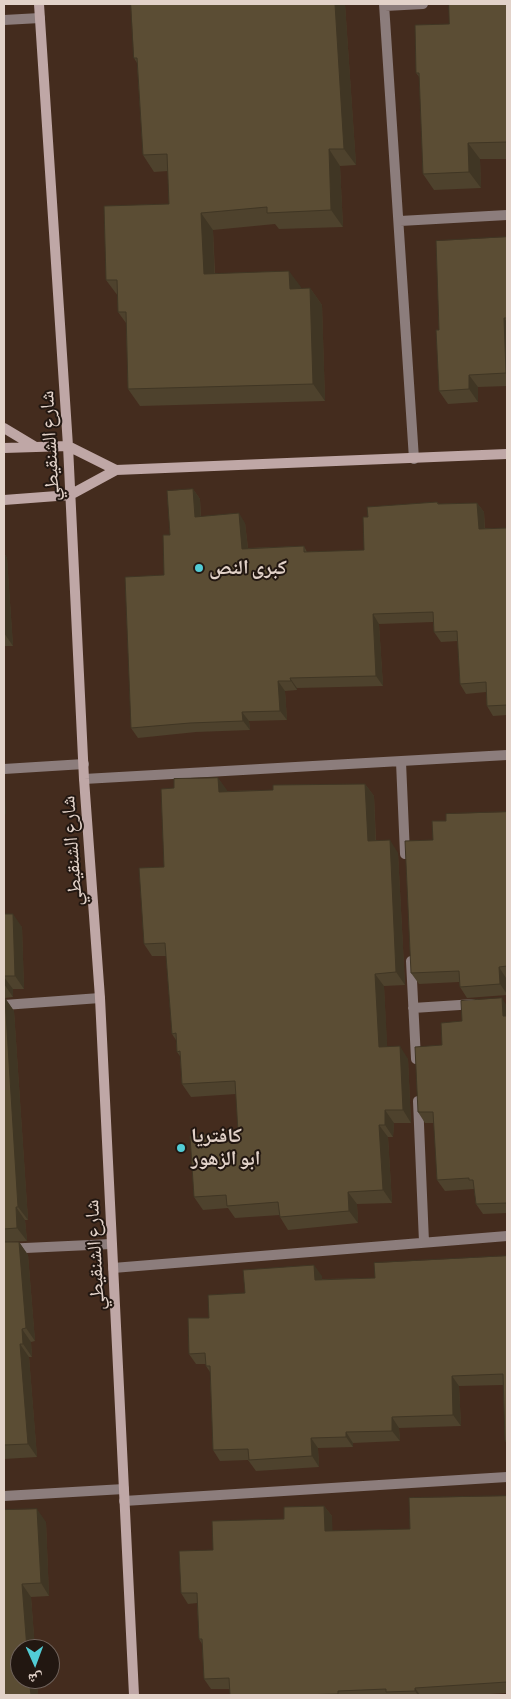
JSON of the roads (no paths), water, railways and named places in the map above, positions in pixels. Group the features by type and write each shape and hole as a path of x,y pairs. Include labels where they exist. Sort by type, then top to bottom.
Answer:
{"street":[{"name":"شارع الشنقيطي","path":"39,4 68,446 84,779 100,998 134,1695"},
{"path":"414,459 400,222 384,5 423,4"},
{"path":"4,20 40,18"},
{"path":"400,222 507,214"},
{"path":"4,428 35,446"},
{"path":"4,448 68,446 116,470"},
{"path":"4,500 70,495 116,470 507,454"},
{"path":"84,779 507,755"},
{"path":"401,762 406,860"},
{"path":"4,769 84,764"},
{"path":"410,949 416,1066"},
{"path":"4,1005 100,998"},
{"path":"413,1008 488,1003"},
{"path":"417,1086 424,1242"},
{"path":"113,1268 507,1236"},
{"path":"4,1249 111,1244"},
{"path":"124,1501 507,1477"},
{"path":"4,1496 124,1489"}],"place":[{"name":"كبرى النص","path":"199,568"},
{"name":"كافتريا ابو الزهور","path":"181,1148"}]}
